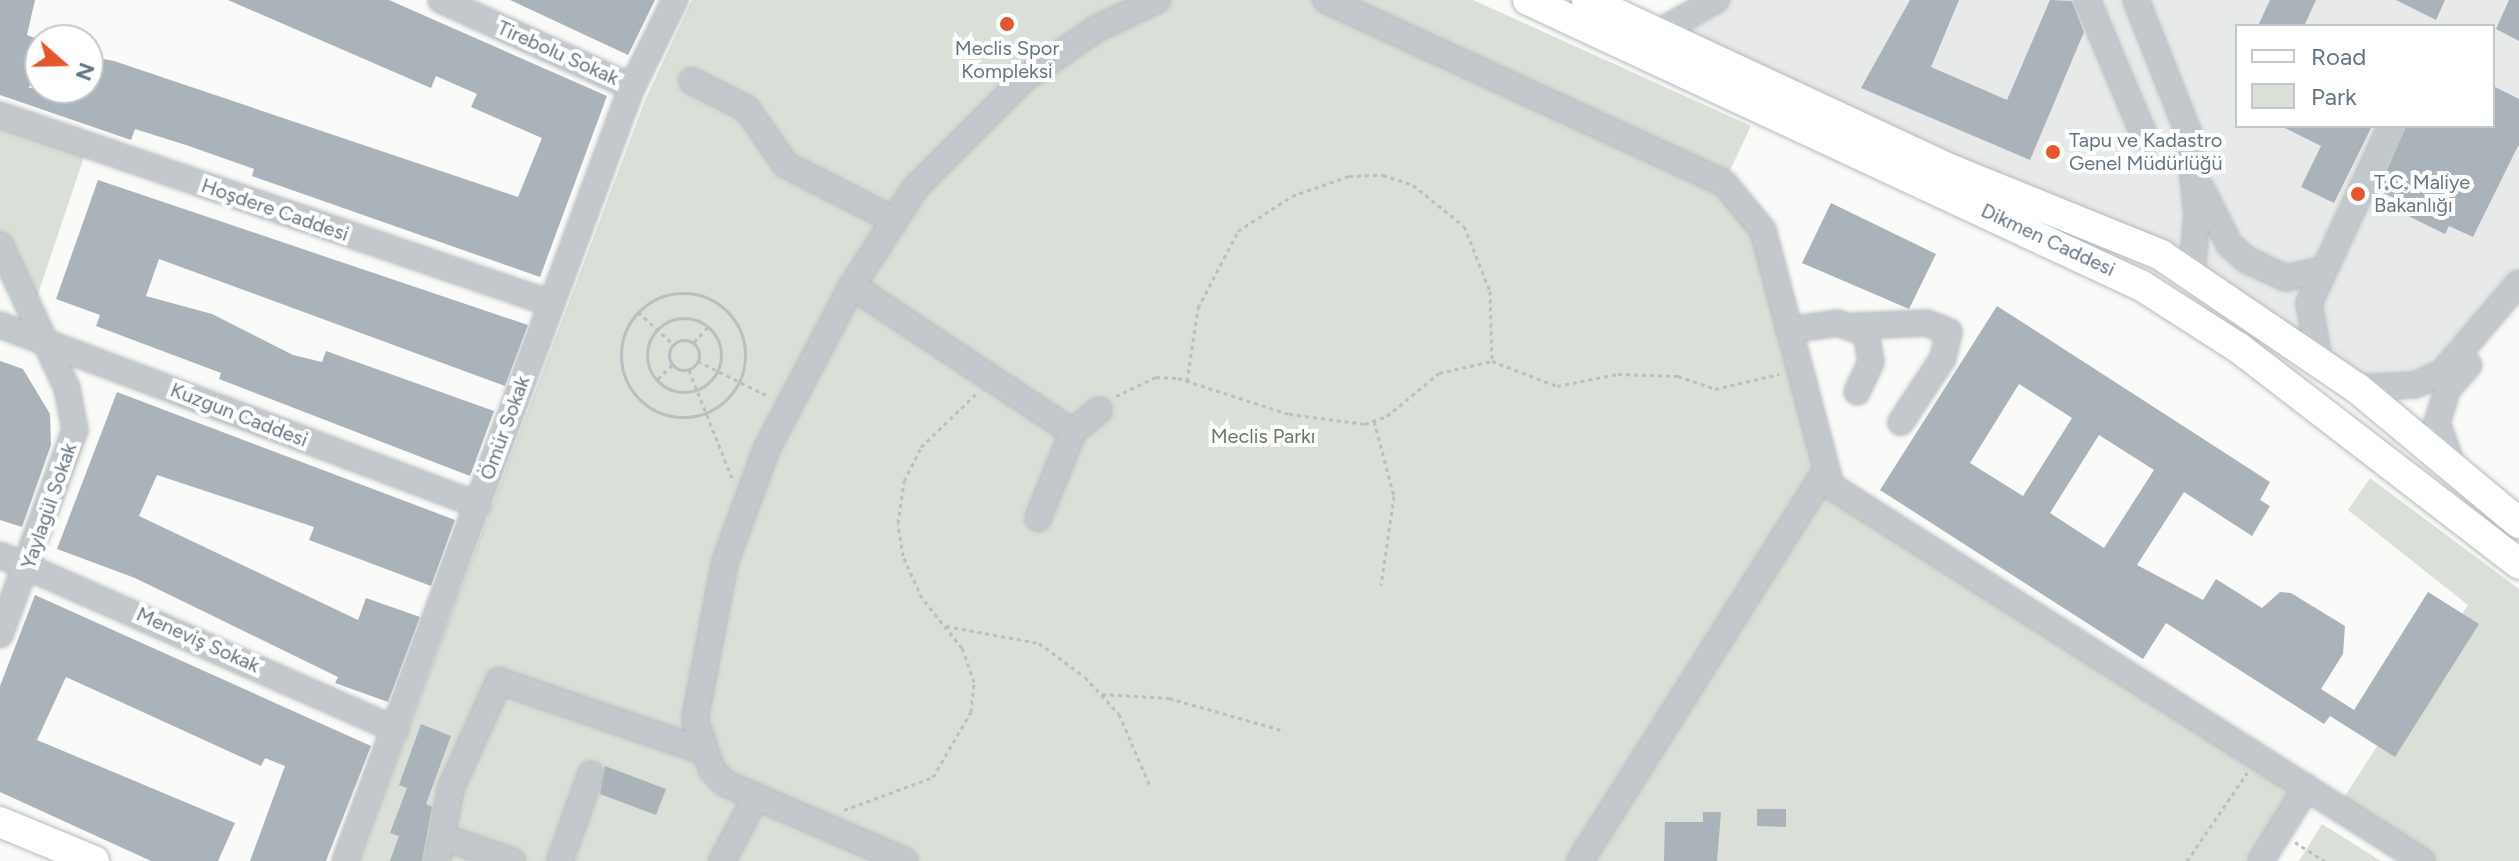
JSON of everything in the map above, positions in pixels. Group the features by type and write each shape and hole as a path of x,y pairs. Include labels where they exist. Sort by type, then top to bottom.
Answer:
{"main road":[{"name":"Dikmen Caddesi","path":"1528,0 2142,286 2239,348 2519,564"},
{"name":"Dikmen Caddesi","path":"1587,0 1952,170 2161,255 2192,273 2320,366 2357,388 2519,523"},
{"path":"2142,286 2161,255"},
{"path":"2171,304 2192,273"},
{"path":"0,822 94,861"}],"street":[{"name":"Tirebolu Sokak","path":"441,0 632,87"},
{"name":"Ömür Sokak","path":"345,861 632,87 675,0"},
{"path":"905,861 856,852 830,829 725,783 701,750 695,719 711,619 743,506 789,407 852,286 892,219 945,153 1025,78 1096,29 1157,0"},
{"path":"1326,0 1724,183 1763,230 1824,474 1843,496 2422,861"},
{"path":"1610,0 1657,33 1716,0"},
{"path":"2087,0 2145,137"},
{"path":"2136,0 2189,134 2195,173 2192,273"},
{"path":"692,81 747,109 786,165 892,219"},
{"name":"Hoşdere Caddesi","path":"0,115 550,303"},
{"path":"2320,366 2309,326 2320,270 2390,128"},
{"path":"2195,173 2214,220 2247,260 2286,278 2320,270"},
{"name":"Yaylagül Sokak","path":"0,245 72,402 75,430 30,563 0,635"},
{"path":"2357,388 2415,385 2442,373 2519,283"},
{"path":"852,286 1073,432"},
{"path":"2453,467 2437,423 2447,390 2519,307"},
{"path":"1789,330 1927,323 1949,332 1943,358 1901,422"},
{"name":"Kuzgun Caddesi","path":"0,325 478,505"},
{"path":"1854,326 1872,348 1857,392"},
{"path":"1038,518 1073,432 1099,410"},
{"path":"1580,861 1824,474"},
{"name":"Meneviş Sokak","path":"0,555 30,563 395,729"},
{"path":"437,861 446,838 451,788 490,688 499,681 701,750"},
{"path":"560,861 591,774"},
{"path":"2279,861 2292,840 2313,791"},
{"path":"2261,861 2313,791"},
{"path":"722,861 756,797"},
{"path":"446,838 512,861"}],"path":[{"path":"1187,381 1198,308 1238,231 1292,196 1349,176 1383,175 1413,185 1464,226 1490,291 1492,361"},
{"path":"678,293 719,303 743,338 739,382 706,412 657,412 629,385 621,347 638,312 678,293"},
{"path":"638,312 673,344 693,343 708,327"},
{"path":"685,317 708,327 719,345 716,371 697,389 677,391 657,380 647,355 657,329 685,317"},
{"path":"693,343 698,361 789,407"},
{"path":"657,380 672,365 673,344"},
{"path":"689,370 698,361"},
{"path":"1099,410 1130,384 1156,377 1187,381 1329,423 1374,421 1439,373 1492,361 1557,386 1618,374 1678,376 1715,389 1798,370"},
{"path":"672,365 689,370"},
{"path":"689,370 743,506"},
{"path":"830,829 864,797 933,777 956,748 974,682 946,626 922,598 903,556 904,481 921,447 965,412 988,377"},
{"path":"1374,421 1394,496 1381,585"},
{"path":"946,626 1039,643 1119,714 1150,786"},
{"path":"1101,695 1169,698 1281,730"},
{"path":"2187,861 2258,756"},
{"path":"2292,840 2324,861"}],"shaded area":[{"path":"1716,0 2519,0 2519,283 2442,373 2380,390 2250,313 1657,33"}],"green space":[{"name":"Meclis Parkı","path":"692,0 1473,0 1751,126 1724,183 1745,200 1824,473 2307,787 2261,861 358,861 646,98"},
{"path":"0,115 88,145 32,312 0,245"},
{"path":"2370,478 2519,589 2519,861 2422,861 2338,807 2468,605 2348,510"},
{"path":"2322,824 2381,861 2299,861"}],"building":[{"path":"0,0 35,0 30,24 24,24 24,103 0,95"},
{"path":"228,0 389,0 607,96 540,277 252,176 254,169 189,146 135,129 131,140 26,104 104,104 104,59 518,197 542,138 471,107 477,94 436,76 431,88"},
{"path":"510,0 655,0 628,55"},
{"path":"1910,0 1959,0 1931,67 2007,100 2050,0 2072,1 2084,32 2030,160 1861,88"},
{"path":"2270,0 2316,0 2305,24 2259,24"},
{"path":"2396,0 2445,0 2436,20"},
{"path":"2509,0 2519,0 2519,41 2496,29"},
{"path":"2495,87 2519,99 2519,144 2473,237 2449,226 2445,234 2392,208 2396,199 2378,190 2405,128 2495,128"},
{"path":"2285,128 2371,128 2334,203 2301,187 2321,146"},
{"path":"98,180 528,325 505,386 159,259 146,296 212,314 293,355 322,362 326,351 494,411 470,476 219,379 221,373 96,326 100,315 56,299"},
{"path":"1831,203 1936,254 1909,309 1802,263"},
{"path":"1997,306 2270,482 2260,500 2270,506 2252,536 2184,492 2137,565 2203,600 2216,579 2262,608 2280,592 2291,593 2345,626 2343,654 2321,689 2354,710 2428,592 2479,624 2395,757 2330,716 2324,724 2166,623 2143,659 1880,490","holes":["2019,384 2072,418 2023,496 1970,463","2099,435 2154,470 2104,548 2050,513"]},
{"path":"0,361 23,369 50,414 51,445 22,527 0,520"},
{"path":"117,392 455,520 431,586 309,540 314,527 157,475 139,516 358,620 366,598 420,617 388,702 335,683 338,677 135,578 57,549"},
{"path":"35,595 371,746 326,861 250,861 285,766 265,758 261,766 66,677 37,740 235,823 218,861 151,861 0,792 0,686"},
{"path":"421,724 451,736 426,804 432,807 422,861 390,861 399,836 390,833 407,788 399,785"},
{"path":"605,766 666,789 656,815 600,794"},
{"path":"1757,809 1786,809 1786,827 1757,826"},
{"path":"1703,812 1721,812 1717,861 1664,861 1665,822 1703,822"}],"place":[{"name":"Meclis Spor Kompleksi","path":"1007,24"},
{"name":"Tapu ve Kadastro Genel Müdürlüğü","path":"2053,152"},
{"name":"T.C. Maliye Bakanlığı","path":"2358,194"}]}
